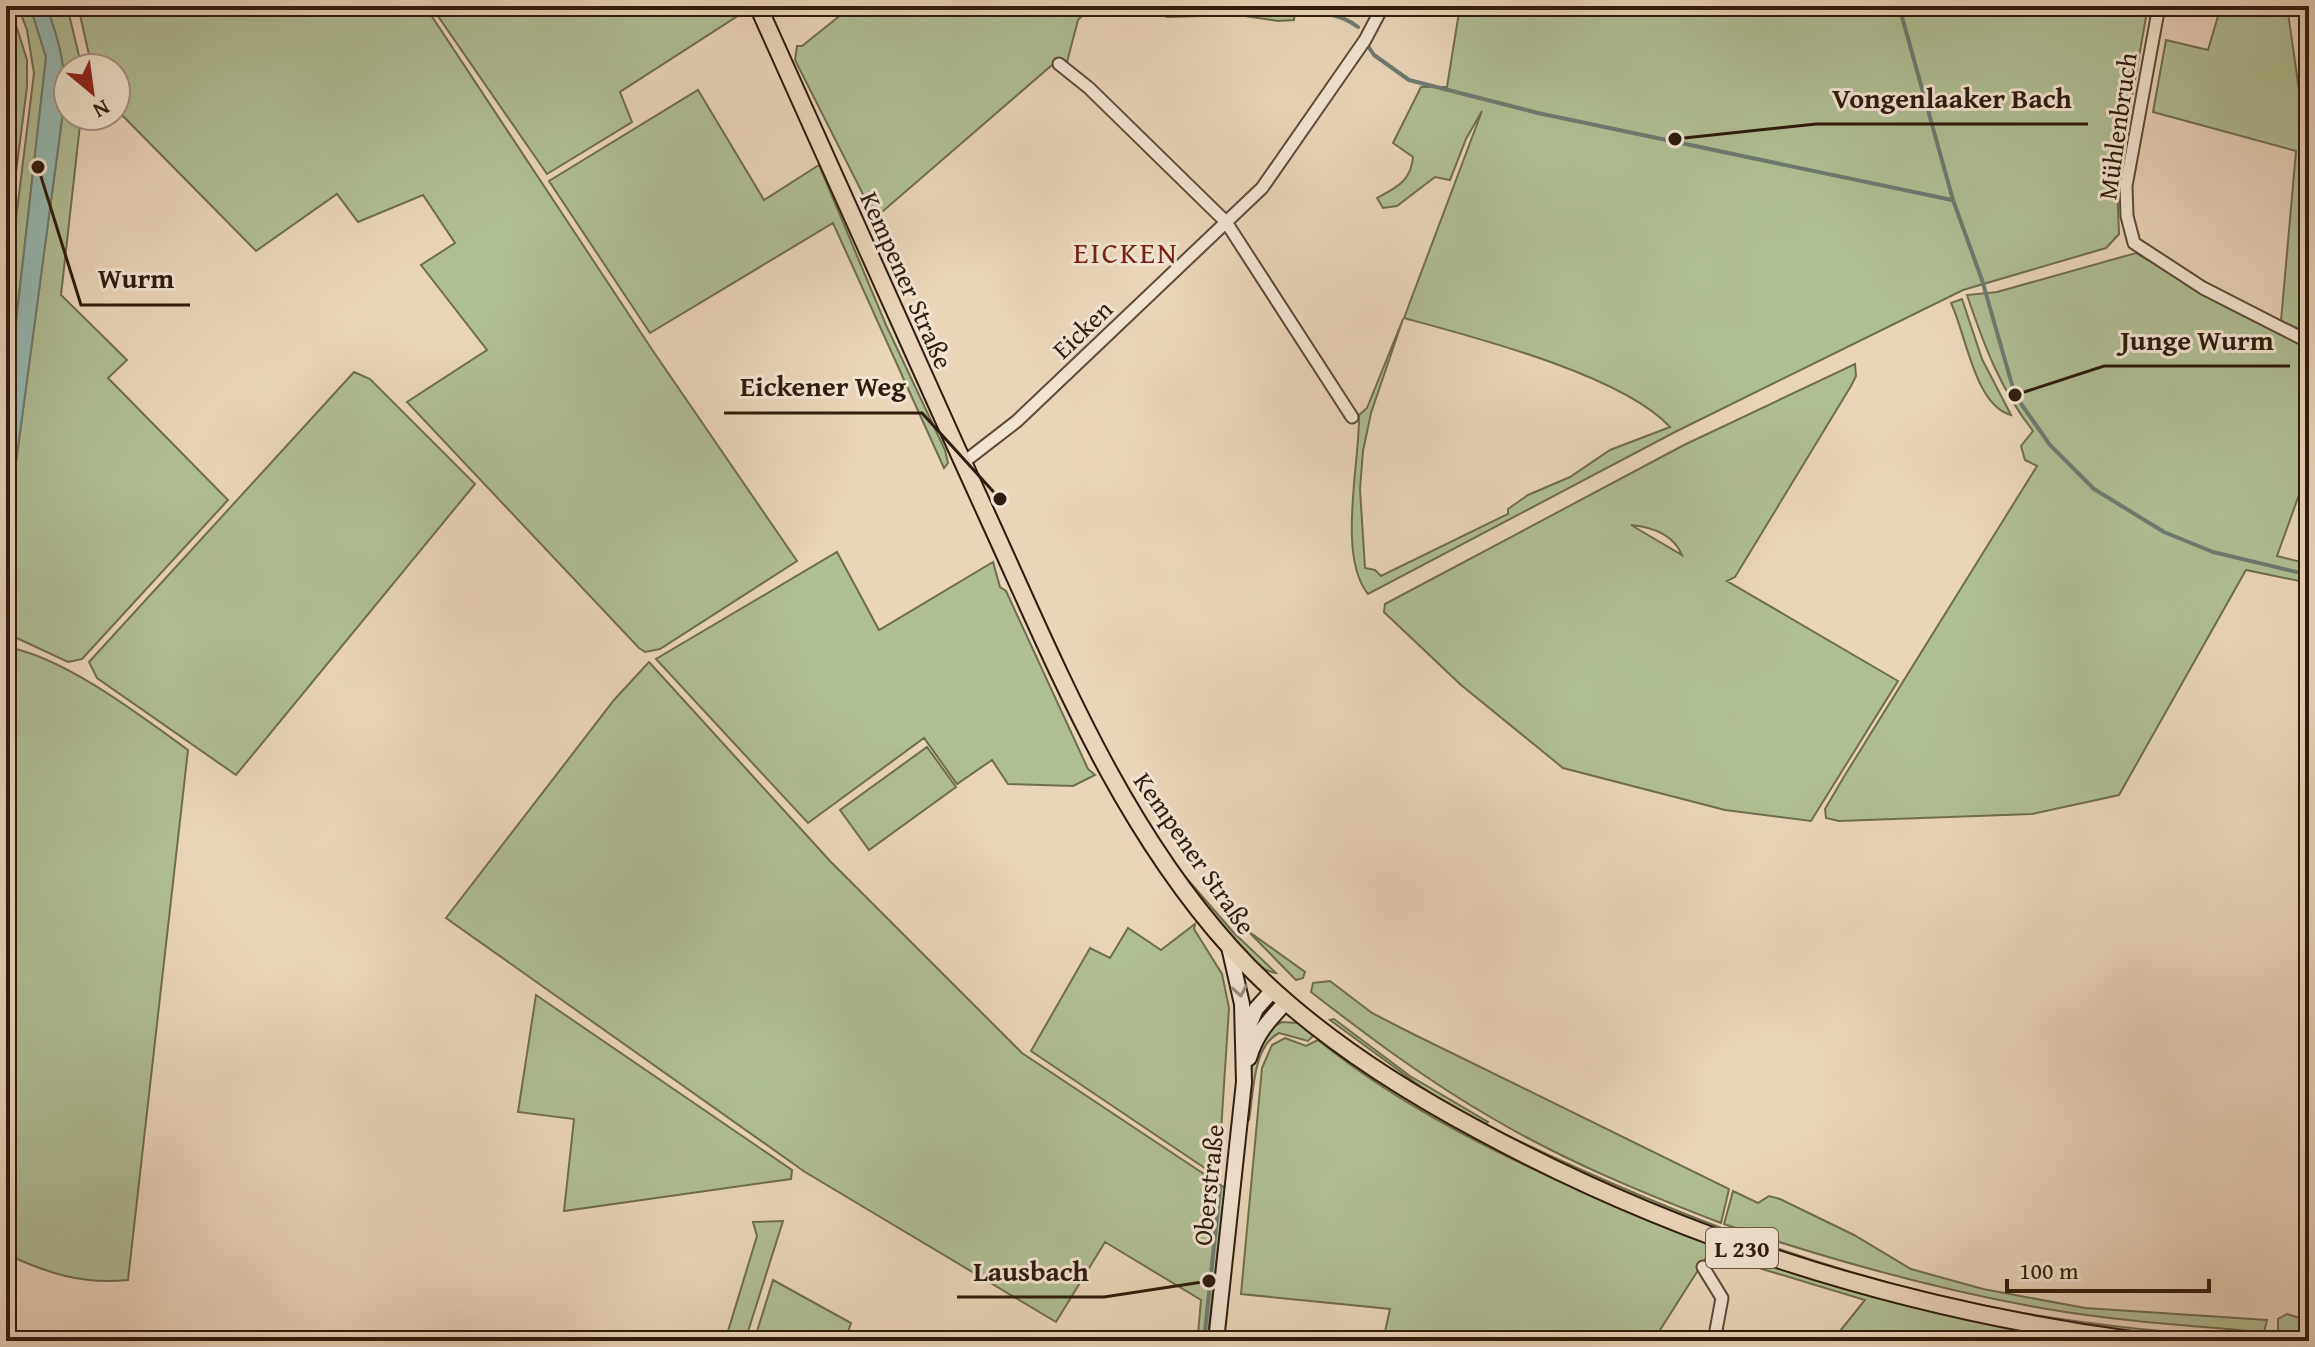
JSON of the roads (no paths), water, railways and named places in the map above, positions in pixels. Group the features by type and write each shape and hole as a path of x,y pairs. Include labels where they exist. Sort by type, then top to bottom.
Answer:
{"main road":[{"name":"Kempener Straße","path":"758,6 1078,714 1153,845 1229,946 1273,990 1378,1070 1443,1111 1548,1167 1680,1225 1815,1274 1879,1291 2004,1318 2138,1341"}],"street":[{"name":"Eicken","path":"964,462 1017,421 1262,188 1365,40 1383,6"},
{"name":"Mühlenbruch","path":"2159,6 2126,186 2127,216 2134,243 2203,288 2309,342"},
{"path":"1059,64 1089,88 1226,222 1352,417"},
{"path":"1229,946 1240,987 1244,1082"},
{"path":"1244,1038 1256,1009 1273,990"},
{"path":"1244,1082 1253,1043 1266,1022 1286,1002"},
{"name":"Oberstraße","path":"1216,1341 1244,1082"},
{"path":"1703,1267 1722,1298 1714,1341"}],"water":[{"path":"30,6 46,6 59,46 60,52 52,52 52,132 60,132 6,537 6,411 46,57"}],"waterway":[{"path":"477,6 515,9 530,6"},
{"path":"1154,6 1174,10 1205,6"},
{"path":"1235,6 1267,12 1329,14 1358,27"},
{"path":"1899,6 1953,200 1982,280 2015,395 2050,445 2094,489 2164,532 2213,552 2309,575"},
{"path":"1366,43 1374,55 1409,80 1538,113 1952,200"},
{"path":"1204,1341 1220,1188"}],"place":[{"name":"Vongenlaaker Bach","path":"1675,139"},
{"name":"Wurm","path":"38,167"},
{"name":"Junge Wurm","path":"2015,395"},
{"name":"Eickener Weg","path":"1000,499"},
{"name":"Lausbach","path":"1209,1281"}],"district":[{"name":"EICKEN","path":"1126,252"}]}
